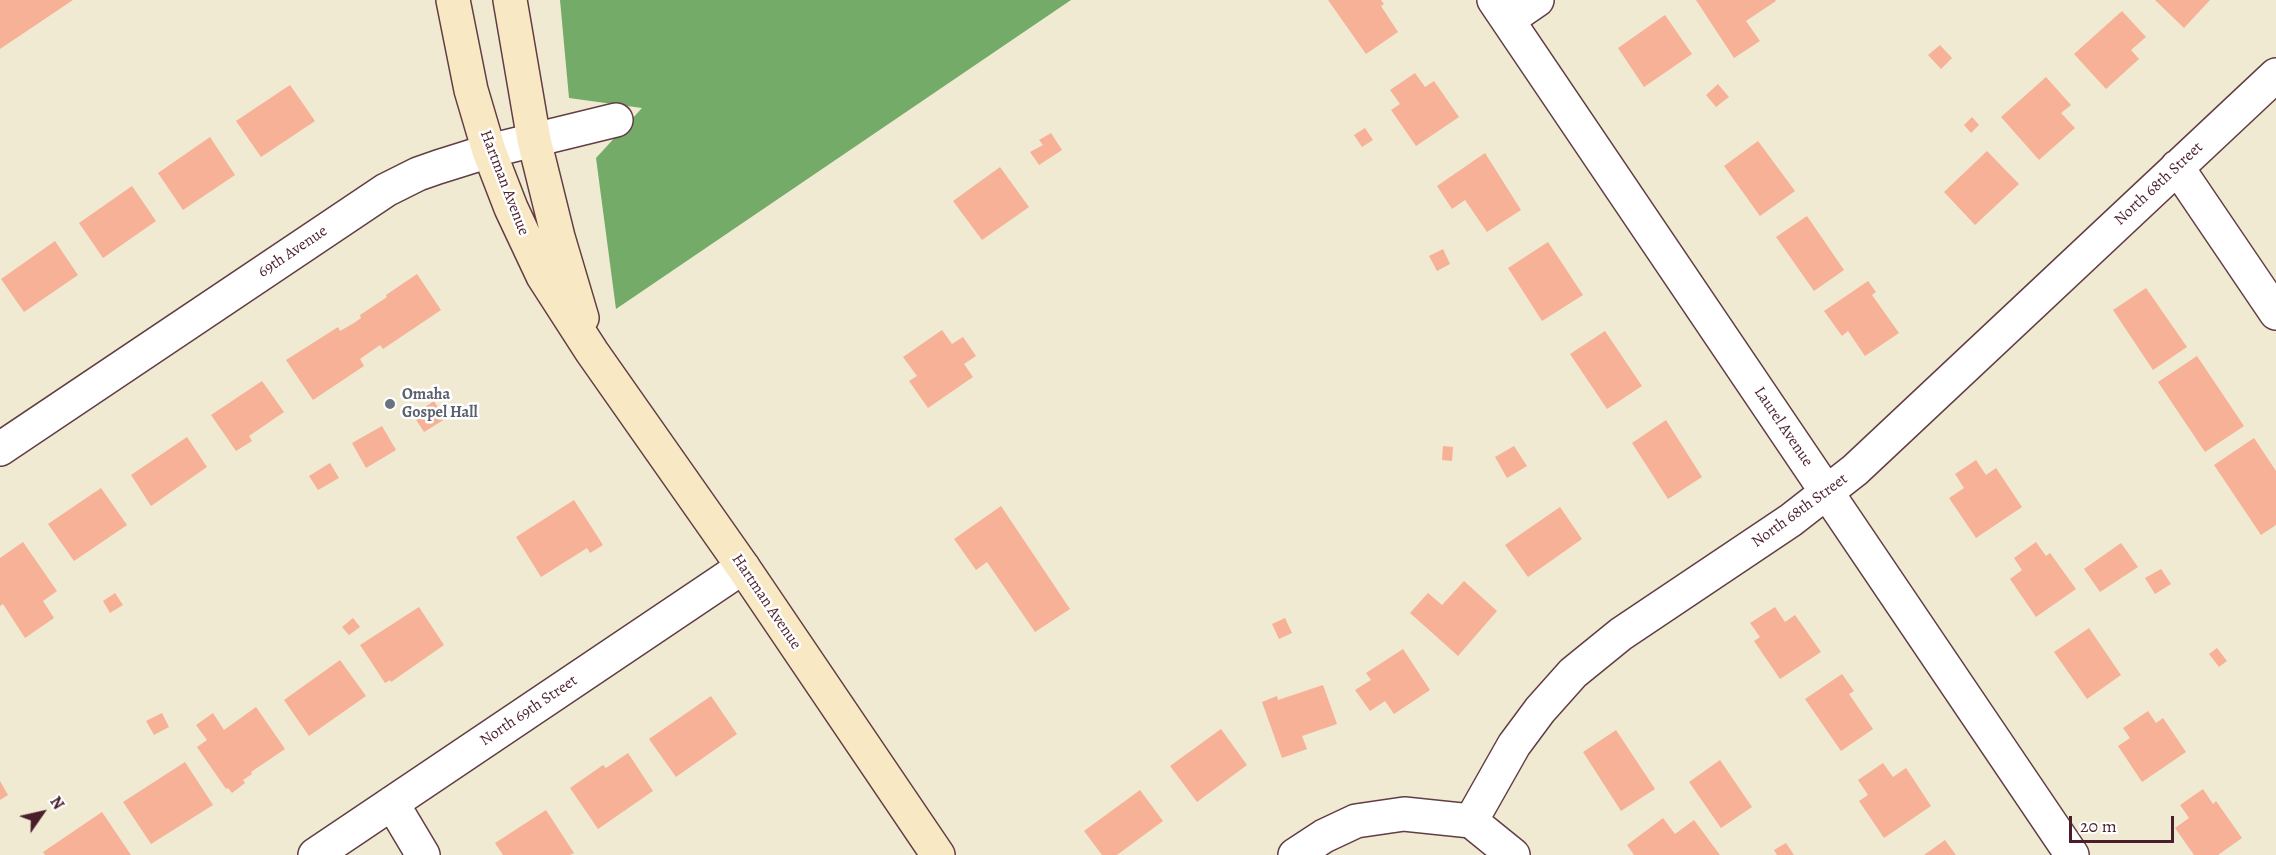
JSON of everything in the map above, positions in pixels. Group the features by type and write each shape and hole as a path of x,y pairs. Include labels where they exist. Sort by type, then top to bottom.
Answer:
{"main road":[{"name":"Hartman Avenue","path":"453,0 471,90 489,151 510,208 543,276 592,352 743,567 938,855"},
{"name":"Hartman Avenue","path":"510,0 534,140 558,237 592,352"}],"street":[{"path":"1501,10 1537,0"},
{"name":"Laurel Avenue","path":"1501,10 2073,855"},
{"name":"North 68th Street","path":"1471,821 1514,745 1540,710 1573,674 1621,634 1791,520 1855,470 2276,75"},
{"name":"69th Avenue","path":"0,449 386,190 418,174 489,151 616,120"},
{"path":"2177,167 2276,313"},
{"name":"North 69th Street","path":"315,855 743,567"},
{"path":"392,802 423,855"},
{"path":"1295,855 1324,836 1356,820 1404,814 1471,821 1514,855"}],"green space":[{"path":"560,0 1071,0 616,309 596,158 642,108 569,98"}],"building":[{"path":"0,0 73,0 0,49"},
{"path":"1328,0 1381,0 1384,4 1381,6 1398,32 1366,54"},
{"path":"1696,0 1776,1 1746,21 1760,41 1734,58"},
{"path":"2155,0 2210,0 2184,28"},
{"path":"2122,11 2146,37 2131,50 2139,59 2106,89 2074,54"},
{"path":"1665,15 1692,54 1644,87 1618,48"},
{"path":"1940,45 1952,58 1941,69 1928,55"},
{"path":"1415,73 1425,87 1434,81 1459,117 1416,146 1391,110 1400,104 1390,90"},
{"path":"2046,77 2071,105 2061,113 2075,128 2039,160 2001,117"},
{"path":"1718,84 1729,97 1716,107 1706,95"},
{"path":"290,85 315,121 261,157 236,121"},
{"path":"1972,117 1979,125 1971,133 1964,125"},
{"path":"1365,128 1373,140 1362,147 1354,135"},
{"path":"1051,133 1062,150 1039,165 1030,152 1043,145 1039,140"},
{"path":"210,137 235,175 183,210 158,173"},
{"path":"1758,141 1795,191 1760,216 1724,166"},
{"path":"1987,151 2019,184 1975,225 1944,192"},
{"path":"1485,153 1521,210 1487,232 1465,200 1452,209 1437,186"},
{"path":"1000,167 1029,207 982,240 953,201"},
{"path":"132,186 156,221 103,258 79,223"},
{"path":"1807,216 1844,270 1814,291 1776,237"},
{"path":"55,241 78,275 24,312 1,279"},
{"path":"1548,242 1583,295 1542,321 1508,268"},
{"path":"1443,249 1450,264 1437,271 1429,256"},
{"path":"417,274 441,310 383,349 380,345 360,359 364,366 313,400 286,360 338,327 340,331 354,323 361,318 360,315"},
{"path":"1868,281 1876,292 1872,295 1899,333 1865,356 1848,331 1842,336 1824,311"},
{"path":"2146,288 2187,347 2153,370 2113,310"},
{"path":"942,330 952,344 963,337 976,356 964,364 973,377 928,408 909,381 917,376 903,357"},
{"path":"1605,331 1642,386 1607,409 1570,354"},
{"path":"2197,356 2244,426 2205,452 2158,382"},
{"path":"262,381 284,412 249,436 252,441 236,451 211,415"},
{"path":"434,401 445,419 424,432 413,415"},
{"path":"1666,420 1702,477 1668,499 1632,443"},
{"path":"382,426 396,450 366,468 352,443"},
{"path":"187,437 207,467 151,506 131,475"},
{"path":"2254,438 2276,471 2276,525 2261,535 2214,465"},
{"path":"1443,446 1453,447 1452,461 1442,460"},
{"path":"1514,446 1527,466 1507,478 1495,457"},
{"path":"1976,460 1986,475 1996,468 2022,507 1976,538 1949,498 1964,488 1955,474"},
{"path":"330,463 339,478 318,490 309,476"},
{"path":"101,488 127,525 74,561 48,524"},
{"path":"574,500 603,545 590,553 587,548 541,577 516,537"},
{"path":"1001,506 1070,609 1035,632 987,562 976,570 954,539"},
{"path":"1560,507 1582,539 1528,577 1505,545"},
{"path":"23,542 57,591 43,601 54,618 25,638 3,604 0,606 0,558"},
{"path":"2036,542 2046,556 2050,553 2076,589 2036,617 2010,579 2022,570 2014,558"},
{"path":"2121,543 2138,567 2100,592 2084,569"},
{"path":"2161,569 2171,584 2155,594 2145,578"},
{"path":"1464,581 1497,611 1458,656 1410,613 1428,593 1442,605"},
{"path":"115,593 123,605 110,613 103,601"},
{"path":"419,607 444,645 391,682 390,680 385,683 360,645"},
{"path":"1775,607 1785,622 1795,615 1821,652 1780,679 1754,641 1760,637 1750,623"},
{"path":"353,618 360,627 349,635 342,627"},
{"path":"1285,618 1292,633 1279,639 1272,624"},
{"path":"2089,628 2121,675 2087,699 2054,652"},
{"path":"2217,648 2227,661 2219,667 2209,654"},
{"path":"1403,649 1430,690 1394,714 1385,701 1370,711 1355,690 1371,680 1366,673"},
{"path":"340,660 366,696 309,736 284,700"},
{"path":"1842,674 1854,691 1849,694 1873,729 1841,751 1805,699"},
{"path":"1323,685 1337,724 1302,736 1307,749 1282,758 1262,702 1277,696 1278,700"},
{"path":"711,696 737,734 676,777 649,739"},
{"path":"256,707 285,749 251,772 252,774 243,780 245,783 232,793 228,788 226,789 197,747 207,740 196,725 213,713 224,730"},
{"path":"2148,711 2156,723 2163,718 2186,752 2142,782 2118,746 2130,738 2123,728"},
{"path":"162,713 169,727 154,735 146,721"},
{"path":"1221,729 1247,765 1197,802 1170,766"},
{"path":"1616,730 1655,789 1621,811 1583,752"},
{"path":"628,753 653,791 598,829 570,788 603,765 606,768"},
{"path":"1720,760 1752,807 1721,828 1689,782"},
{"path":"185,762 213,805 151,844 123,802"},
{"path":"1883,763 1893,777 1906,768 1931,806 1884,838 1859,801 1868,795 1858,780"},
{"path":"0,781 8,795 0,800"},
{"path":"2203,789 2213,804 2216,801 2242,838 2218,855 2194,855 2175,828 2189,818 2180,805"},
{"path":"1140,790 1163,821 1117,855 1102,855 1084,831"},
{"path":"546,810 574,853 570,855 503,855 495,843"},
{"path":"102,812 131,855 45,855 43,852"},
{"path":"1663,818 1675,834 1694,820 1720,855 1634,855 1627,845"},
{"path":"1945,840 1956,855 1924,855"},
{"path":"1786,843 1794,855 1777,855 1774,850"}],"place":[{"name":"Omaha Gospel Hall","path":"390,404"}]}
